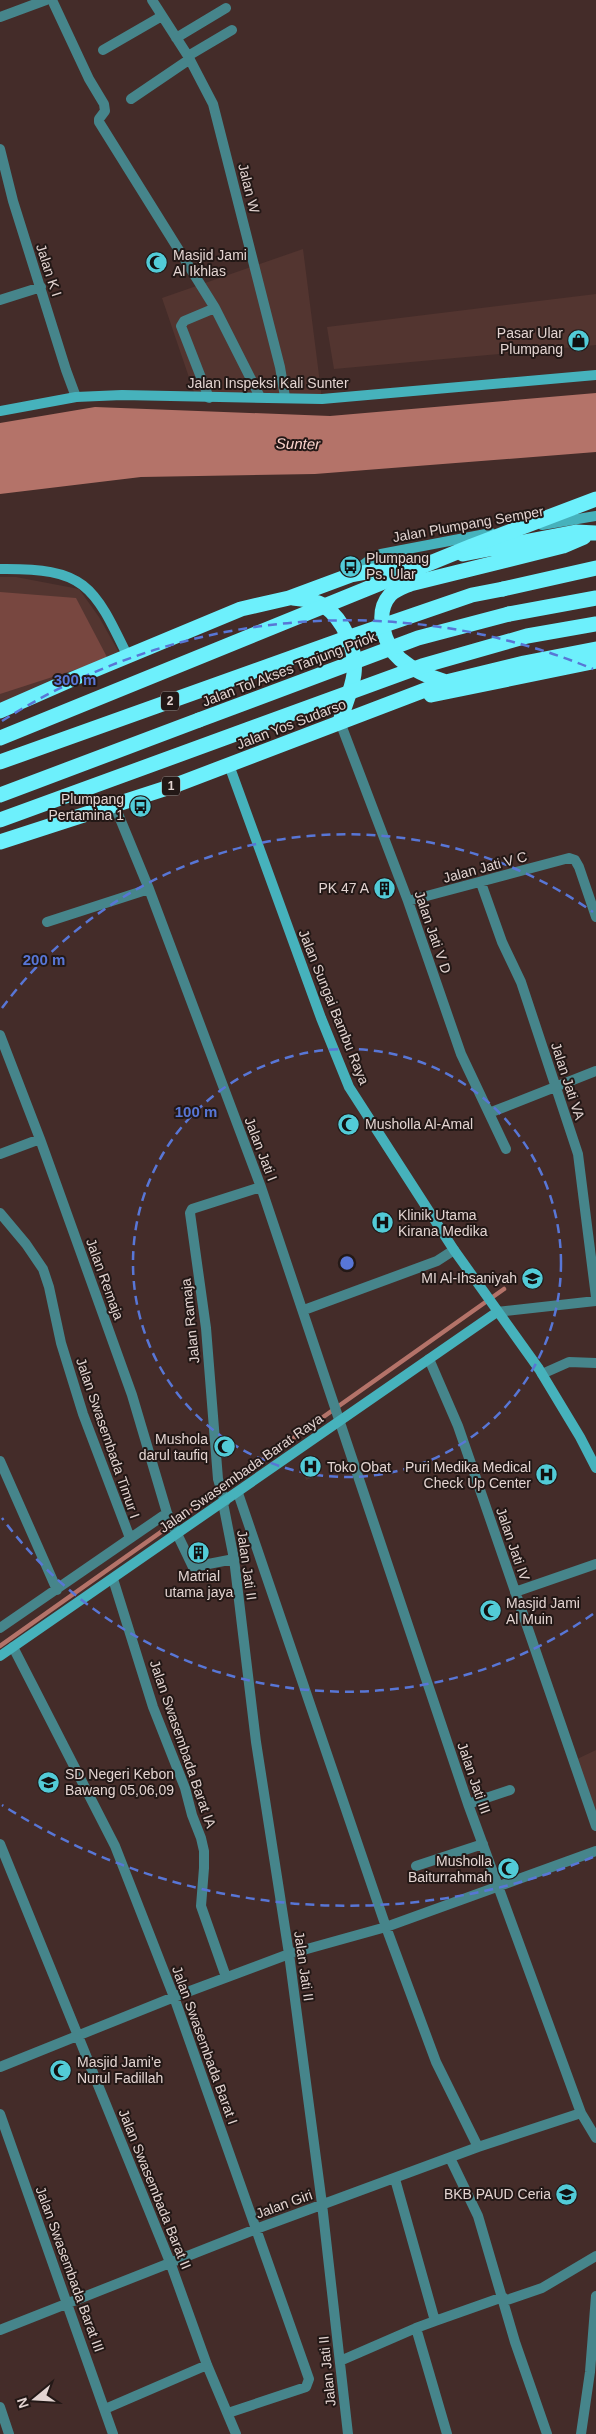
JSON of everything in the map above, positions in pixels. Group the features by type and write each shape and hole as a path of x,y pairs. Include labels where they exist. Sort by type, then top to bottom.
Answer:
{"highway":[{"path":"0,738 472,546 596,499"},
{"path":"0,711 241,609 289,598 350,575 576,532 594,533"},
{"path":"446,682 411,668 392,650 383,626 384,607 388,597 396,590 410,584 563,546 594,533"},
{"name":"Jalan Tol Akses Tanjung Priok","path":"0,762 399,618 472,595 596,568"},
{"path":"289,598 310,600 322,605 343,627 350,640 354,657 354,673 340,722"},
{"name":"Jalan Tol Akses Tanjung Priok","path":"0,795 418,638 509,614 596,598"},
{"path":"0,820 422,666 527,636 596,624"},
{"name":"Jalan Yos Sudarso","path":"0,842 229,765 446,682 524,663 596,649"},
{"path":"418,692 432,695 596,661"}],"street":[{"path":"0,17 46,0"},
{"path":"52,0 89,79 104,104 105,111 98,118 99,122 215,308 260,397"},
{"name":"Jalan W","path":"152,0 203,83 219,124 280,367 285,397"},
{"path":"176,38 226,8"},
{"path":"103,50 162,16"},
{"path":"130,99 232,30"},
{"name":"Jalan K I","path":"0,149 13,201 76,397"},
{"path":"0,300 41,287"},
{"path":"209,398 181,326 184,321 215,308"},
{"name":"Jalan Inspeksi Kali Sunter","path":"0,411 76,397 122,395 322,399 596,375"},
{"name":"Jalan Plumpang Semper","path":"350,575 371,559 407,548 596,516"},
{"path":"0,569 41,569 61,573 83,582 109,618 128,657"},
{"name":"Jalan Jati V D","path":"340,722 408,901 461,1054 506,1149"},
{"name":"Jalan Sungai Bambu Raya","path":"229,765 320,1018 350,1087 454,1250 542,1374 580,1437 596,1468"},
{"name":"Jalan Jati I","path":"114,804 149,889 261,1187 304,1310 338,1420"},
{"name":"Jalan Jati V C","path":"408,901 569,858 575,860 579,866 596,917"},
{"name":"Jalan Jati VA","path":"481,883 502,942 521,982 578,1154 596,1294"},
{"path":"47,922 149,889"},
{"name":"Jalan Remaja","path":"1,1040 40,1139 132,1395 172,1524 193,1567 234,1559"},
{"path":"488,1113 555,1089 596,1071"},
{"path":"0,1154 40,1139"},
{"name":"Jalan Ramaja","path":"224,1500 218,1478 206,1328 191,1210 261,1187"},
{"name":"Jalan Swasembada Timur I","path":"0,1213 26,1244 43,1269 49,1287 61,1343 82,1414 130,1538"},
{"path":"304,1310 436,1261 454,1250"},
{"path":"497,1310 596,1301"},
{"name":"Jalan Swasembada Barat Raya","path":"0,1656 113,1579 172,1524 238,1493 338,1420 429,1359 497,1310"},
{"name":"Jalan Jati IV","path":"429,1359 458,1426 596,1826"},
{"path":"542,1374 569,1362 596,1363"},
{"name":"Jalan Jati III","path":"338,1420 468,1804 581,2113 596,2138"},
{"path":"0,1461 57,1590"},
{"name":"Jalan Jati II","path":"238,1493 386,1927 436,2062 478,2147"},
{"name":"Jalan Jati II","path":"224,1500 234,1559 256,1742 289,1954 322,2204 348,2434"},
{"path":"0,1628 130,1538 172,1524"},
{"path":"515,1592 596,1564"},
{"name":"Jalan Swasembada Barat IA","path":"113,1579 153,1707 185,1788 192,1816 201,1838 204,1851 201,1906 226,1977"},
{"name":"Jalan Swasembada Barat I","path":"13,1647 115,1846 174,1997 309,2379 306,2387 228,2413"},
{"path":"468,1804 510,1790"},
{"name":"Jalan Swasembada Barat II","path":"0,1844 170,2262 206,2366 236,2434"},
{"path":"416,1866 483,1844"},
{"path":"0,2067 174,1997 289,1954 386,1927 596,1851"},
{"name":"Jalan Giri","path":"0,2330 322,2204 395,2179 478,2147 581,2113"},
{"name":"Jalan Swasembada Barat III","path":"0,2114 113,2434"},
{"path":"450,2158 478,2216 514,2342 547,2434"},
{"path":"395,2179 435,2321"},
{"path":"340,2361 435,2321 542,2288 596,2256"},
{"path":"581,2434 590,2372 596,2296"},
{"path":"416,2328 447,2434"},
{"path":"104,2409 206,2366"},
{"path":"0,2407 9,2434"}],"shaded area":[{"path":"303,249 322,399 196,398 162,298"},
{"name":"Pasar Ular Plumpang","path":"596,294 596,345 334,369 327,327"},
{"path":"0,577 16,577 79,589 99,617 126,665 0,711"},
{"path":"0,592 76,598 108,659 0,694"},
{"name":"Toko Obat","path":"315,1455 322,1474 306,1480 300,1460"},
{"path":"596,1750 596,1819 573,1761"}],"water":[{"name":"Sunter","path":"596,393 596,452 315,474 141,477 0,494 0,423 95,407 330,416"}],"waterway":[{"path":"0,1646 504,1289"}],"place":[{"name":"Masjid Jami Al Ikhlas","path":"157,263"},
{"name":"Pasar Ular Plumpang","path":"579,341"},
{"name":"Plumpang Ps. Ular","path":"350,566"},
{"name":"Plumpang Pertamina 1","path":"140,807"},
{"name":"PK 47 A","path":"385,888"},
{"name":"Musholla Al-Amal","path":"349,1124"},
{"name":"Klinik Utama Kirana Medika","path":"382,1223"},
{"name":"MI Al-Ihsaniyah","path":"533,1278"},
{"name":"Mushola darul taufiq","path":"224,1447"},
{"name":"Toko Obat","path":"311,1467"},
{"name":"Puri Medika Medical Check Up Center","path":"547,1475"},
{"name":"Matrial utama jaya","path":"199,1553"},
{"name":"Masjid Jami Al Muin","path":"490,1611"},
{"name":"SD Negeri Kebon Bawang 05,06,09","path":"49,1782"},
{"name":"Musholla Baiturrahmah","path":"508,1869"},
{"name":"Masjid Jami'e Nurul Fadillah","path":"61,2070"},
{"name":"BKB PAUD Ceria","path":"567,2194"}]}
